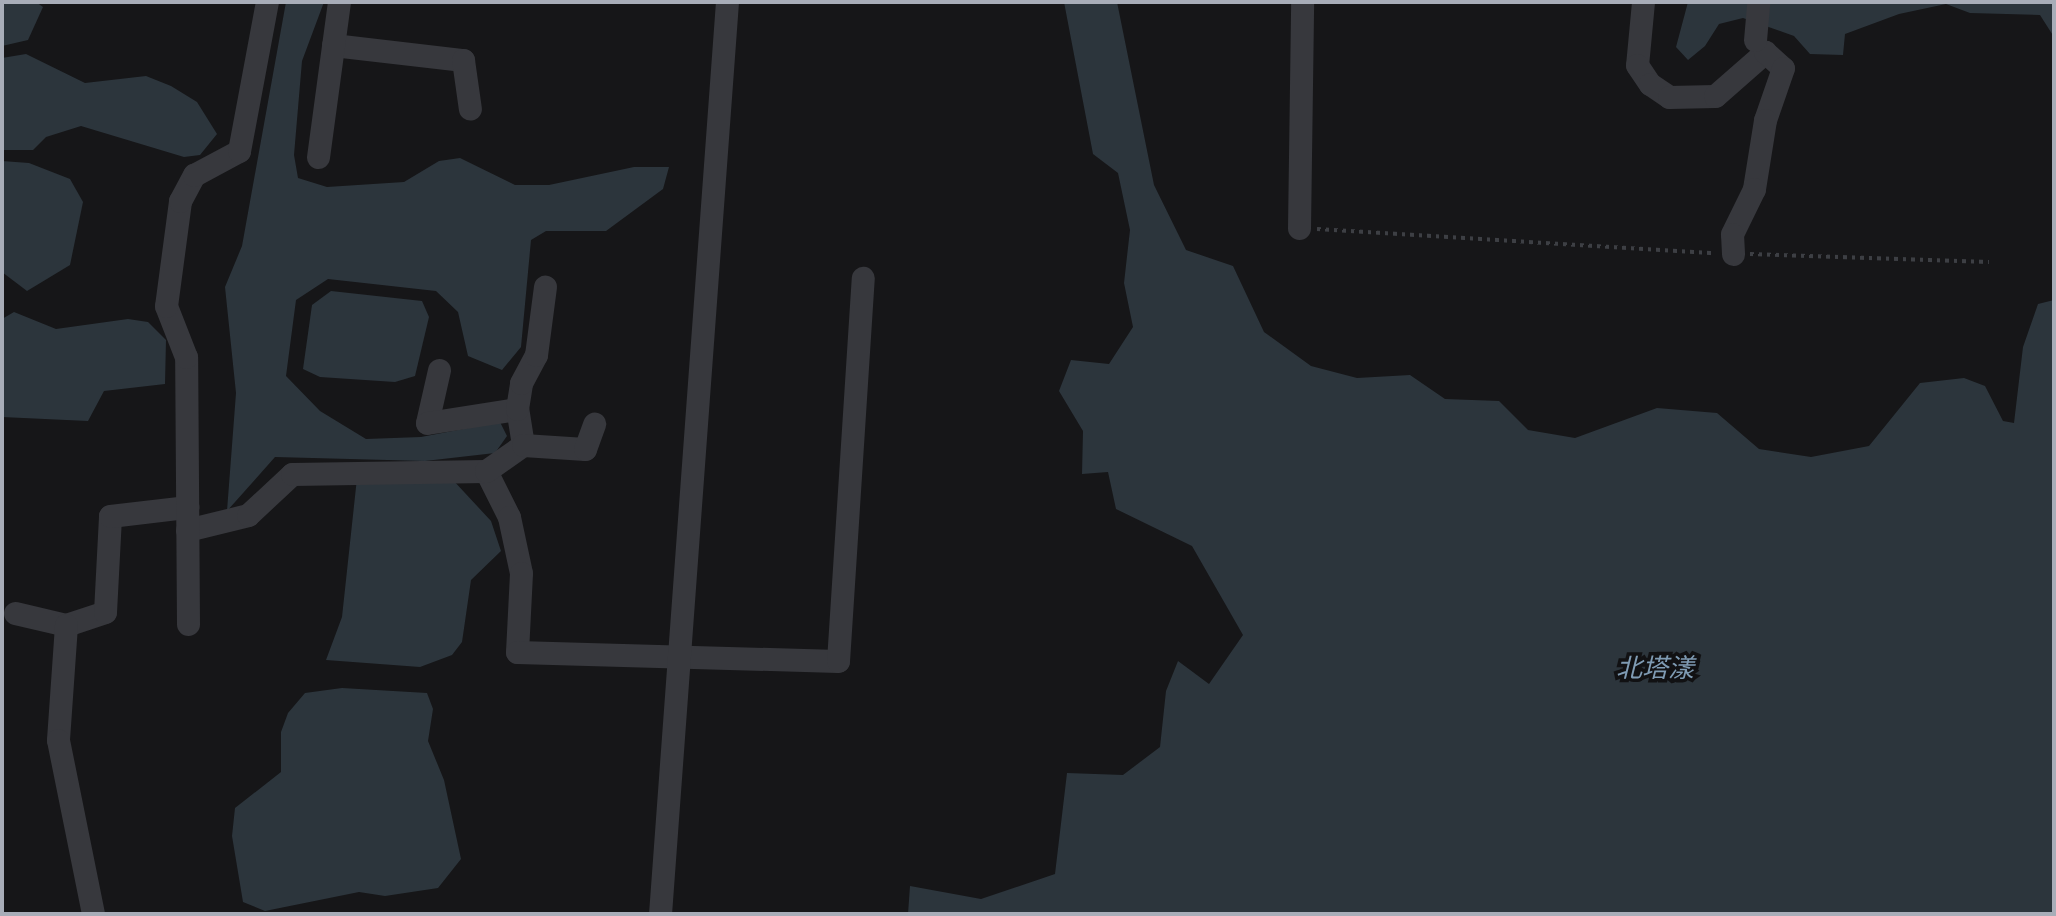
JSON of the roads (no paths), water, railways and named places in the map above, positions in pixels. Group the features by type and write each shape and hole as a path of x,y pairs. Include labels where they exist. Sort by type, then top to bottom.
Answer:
{"street":[{"path":"188,624 186,357 166,306 180,201 194,175 239,151 267,2"},
{"path":"318,157 339,2"},
{"path":"660,914 681,657 727,2"},
{"path":"1299,228 1302,2"},
{"path":"1643,2 1637,65 1650,84 1669,97 1714,96 1765,52 1783,68 1765,120 1754,189 1732,234 1733,254"},
{"path":"1755,40 1758,2"},
{"path":"334,44 463,60 470,110"},
{"path":"486,471 509,517 522,573 517,652 838,661 863,278"},
{"path":"523,445 517,409 521,383 536,355 545,287"},
{"path":"439,370 427,423 517,409"},
{"path":"187,530 248,515 292,474 486,471 523,445 585,450 594,424"},
{"path":"15,613 66,625 104,612 110,516 187,507"},
{"path":"66,625 58,740 93,914"}],"water":[{"path":"2,2 36,2 43,7 28,40 2,46"},
{"path":"286,2 324,2 302,61 294,155 298,178 327,187 404,182 439,161 460,158 515,185 549,185 634,167 669,167 663,189 606,231 546,231 531,240 521,347 502,370 468,356 458,312 436,291 328,279 296,300 286,376 320,411 366,439 421,437 500,422 507,436 495,453 425,461 275,457 227,511 236,393 225,287 242,246"},
{"name":"北塔漾","path":"1064,2 1117,2 1154,185 1186,250 1233,266 1264,332 1311,366 1357,378 1410,375 1445,399 1499,401 1528,430 1575,438 1657,408 1717,413 1759,449 1811,457 1869,446 1920,383 1964,378 1985,386 2003,421 2014,423 2023,347 2038,304 2054,300 2054,914 908,914 910,886 981,899 1055,874 1067,773 1123,775 1160,747 1166,691 1178,661 1209,684 1243,635 1192,546 1116,509 1108,472 1082,474 1083,431 1059,391 1071,360 1109,364 1133,327 1124,283 1130,230 1118,173 1093,154"},
{"path":"1688,2 2054,2 2054,37 2040,15 1970,13 1946,4 1899,14 1845,34 1843,55 1810,54 1794,36 1743,18 1719,24 1705,46 1688,60 1676,47"},
{"path":"26,54 85,83 146,76 171,86 197,102 217,134 200,155 184,157 81,126 46,137 33,150 2,150 2,58"},
{"path":"2,161 29,163 70,179 83,202 70,265 27,291 2,272"},
{"path":"331,291 422,301 429,317 415,376 395,382 320,377 303,369 312,305"},
{"path":"14,312 56,329 128,319 148,322 166,340 165,384 104,391 88,421 2,417 2,319"},
{"path":"357,478 452,479 491,521 501,551 471,580 462,642 452,655 420,667 326,660 342,617"},
{"path":"342,688 427,693 433,709 428,741 444,780 461,859 438,888 385,896 359,892 265,911 243,902 232,836 235,808 281,772 281,732 288,713 305,693"}]}
